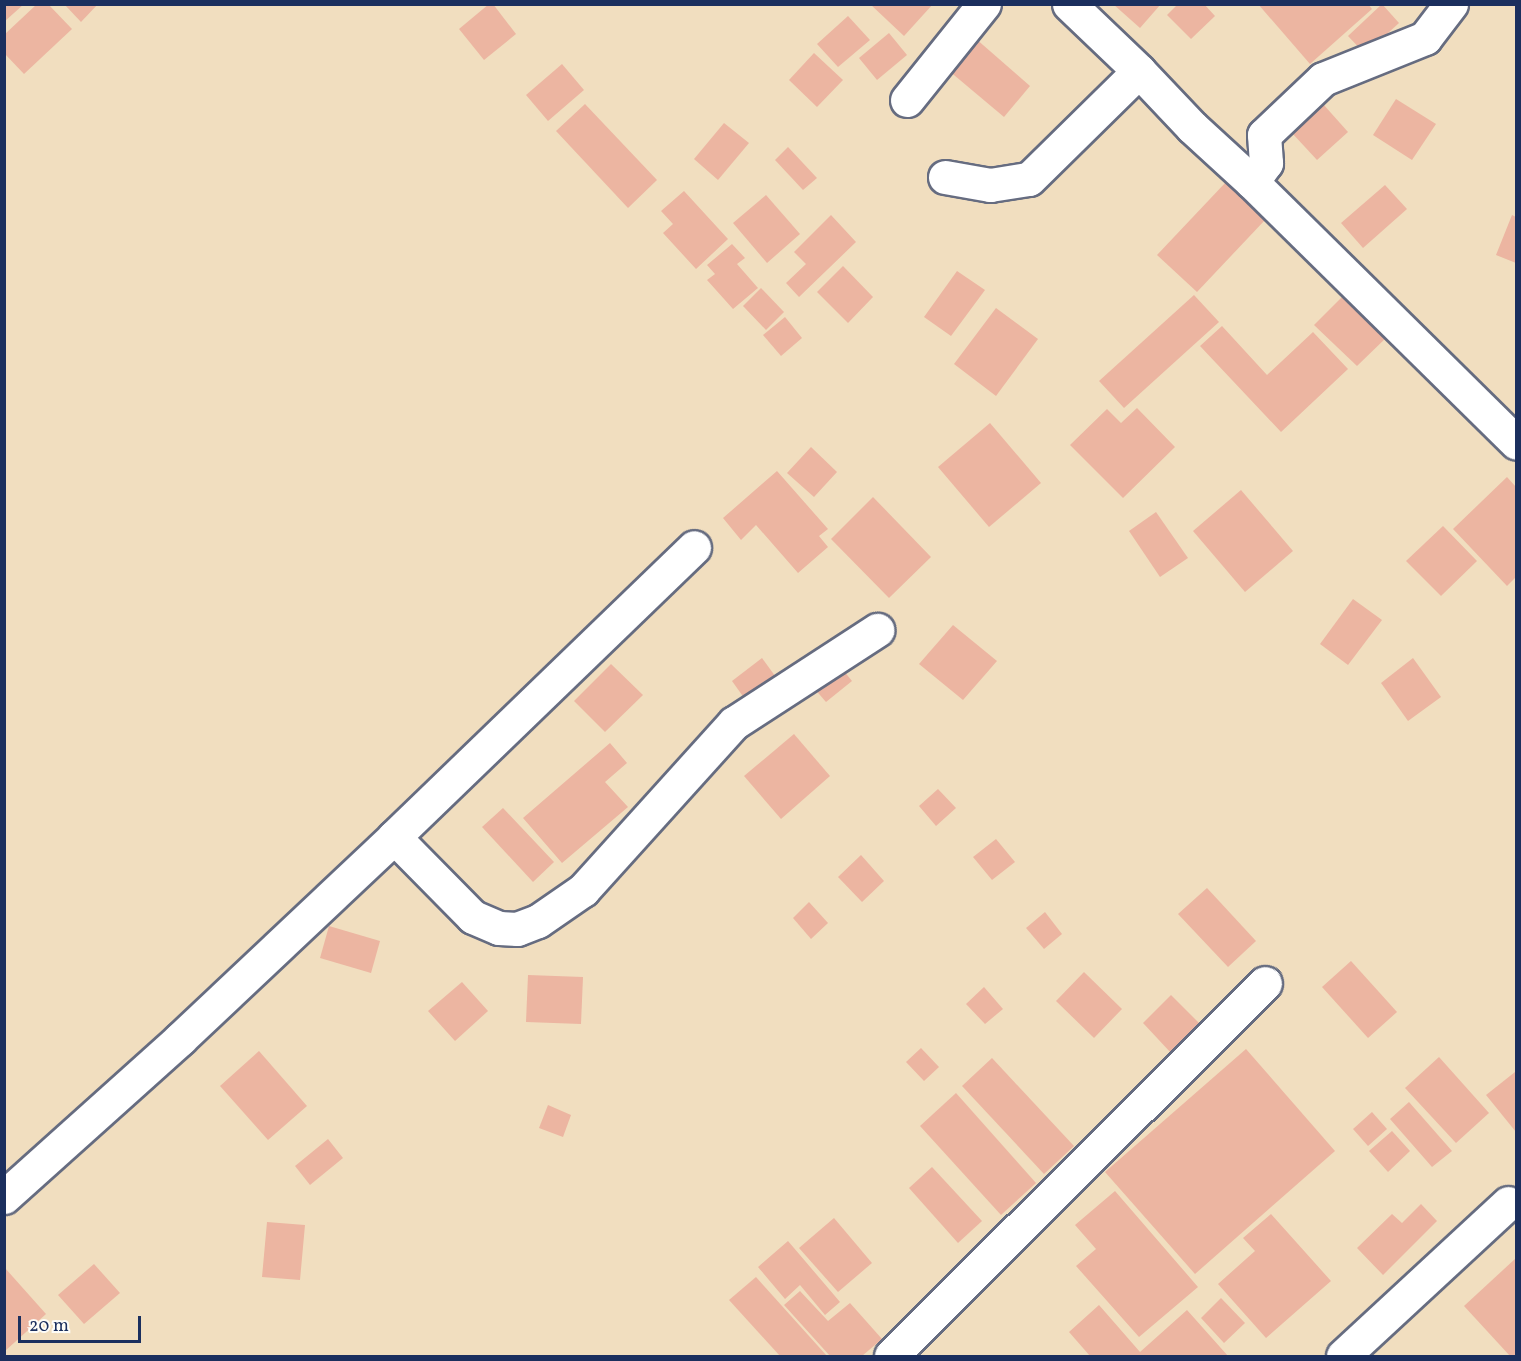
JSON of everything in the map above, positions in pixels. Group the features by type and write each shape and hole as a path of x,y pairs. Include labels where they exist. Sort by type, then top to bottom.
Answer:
{"street":[{"path":"907,100 984,4"},
{"path":"1069,4 1516,442"},
{"path":"1252,182 1266,163 1264,135 1323,79 1425,38 1451,4"},
{"path":"945,177 990,185 1029,179 1139,71"},
{"path":"4,1197 180,1039 394,837 694,547"},
{"path":"394,837 473,917 499,928 517,929 538,921 583,890 735,723 877,630"},
{"path":"891,1356 1265,982"},
{"path":"1343,1356 1508,1203"}],"building":[{"path":"4,4 24,4 4,22"},
{"path":"37,4 48,4 72,29 24,74 4,53 4,35"},
{"path":"64,4 98,4 81,22"},
{"path":"489,4 493,4 516,34 484,60 459,29"},
{"path":"870,4 933,4 904,36"},
{"path":"1113,4 1161,4 1140,28"},
{"path":"1178,4 1204,4 1215,16 1191,39 1167,15"},
{"path":"1258,4 1368,4 1372,9 1310,64"},
{"path":"1382,4 1399,23 1365,54 1348,36"},
{"path":"848,16 870,40 838,67 817,44"},
{"path":"889,33 907,55 877,80 859,58"},
{"path":"975,38 1030,86 1004,117 948,70"},
{"path":"814,53 843,80 817,107 789,80"},
{"path":"562,64 584,90 548,121 526,95"},
{"path":"1396,99 1436,124 1412,160 1373,135"},
{"path":"585,104 657,180 628,208 556,131"},
{"path":"1323,104 1348,132 1317,160 1292,133"},
{"path":"724,123 749,143 718,180 694,159"},
{"path":"788,147 817,178 803,190 775,160"},
{"path":"1226,182 1265,220 1197,292 1157,255"},
{"path":"1385,185 1407,209 1363,248 1341,223"},
{"path":"684,191 728,239 696,269 663,233 673,224 661,211"},
{"path":"766,195 800,234 767,263 733,223"},
{"path":"831,215 856,242 799,297 786,283 806,264 794,252"},
{"path":"1512,215 1516,217 1516,263 1496,255"},
{"path":"732,244 745,258 737,264 758,288 733,309 707,280 715,274 707,265"},
{"path":"843,266 873,297 848,323 817,292"},
{"path":"957,271 985,290 951,336 924,317"},
{"path":"761,288 784,312 766,330 743,306"},
{"path":"1346,293 1389,335 1357,366 1314,325"},
{"path":"1194,295 1219,322 1124,408 1099,381"},
{"path":"996,308 1038,339 996,396 954,364"},
{"path":"785,317 802,338 781,356 763,335"},
{"path":"1222,326 1267,375 1313,332 1348,369 1281,432 1200,346"},
{"path":"1137,408 1175,447 1123,498 1070,445 1107,409 1121,423"},
{"path":"990,423 1041,483 989,527 938,467"},
{"path":"811,447 837,472 814,497 787,473"},
{"path":"777,471 828,529 819,536 828,547 798,573 756,525 741,540 723,518"},
{"path":"1507,477 1516,487 1516,577 1507,586 1453,529"},
{"path":"1241,490 1293,551 1245,592 1193,531"},
{"path":"873,497 931,557 889,598 831,539"},
{"path":"1156,512 1188,558 1160,577 1129,531"},
{"path":"1443,526 1477,561 1441,596 1406,561"},
{"path":"1353,599 1382,620 1348,665 1320,644"},
{"path":"953,625 997,661 963,700 919,664"},
{"path":"762,658 778,680 747,702 732,681"},
{"path":"1413,658 1441,697 1408,721 1381,683"},
{"path":"611,664 643,695 605,732 574,701"},
{"path":"839,665 852,681 826,702 813,687"},
{"path":"794,734 830,776 781,819 744,776"},
{"path":"610,743 627,763 605,782 628,807 562,863 523,818"},
{"path":"938,789 956,808 936,826 919,806"},
{"path":"503,808 554,862 533,882 482,827"},
{"path":"996,839 1015,862 992,880 973,857"},
{"path":"861,855 884,881 862,902 838,877"},
{"path":"1207,888 1256,941 1228,967 1178,914"},
{"path":"809,902 828,923 811,939 793,918"},
{"path":"1045,912 1062,934 1044,949 1026,928"},
{"path":"329,926 380,941 371,973 320,958"},
{"path":"1351,961 1397,1012 1368,1038 1322,987"},
{"path":"1084,972 1122,1009 1094,1038 1056,1001"},
{"path":"528,975 583,977 581,1024 526,1022"},
{"path":"462,982 488,1011 455,1041 428,1011"},
{"path":"984,987 1003,1009 985,1024 966,1004"},
{"path":"1171,995 1202,1026 1172,1054 1143,1023"},
{"path":"921,1048 939,1067 924,1081 906,1062"},
{"path":"1246,1049 1335,1151 1195,1274 1105,1172"},
{"path":"259,1051 307,1106 268,1140 220,1086"},
{"path":"1439,1057 1489,1113 1456,1143 1405,1088"},
{"path":"992,1058 1074,1146 1044,1174 962,1086"},
{"path":"1516,1073 1516,1132 1486,1095"},
{"path":"956,1093 1036,1183 1001,1215 920,1126"},
{"path":"1409,1102 1452,1151 1432,1167 1390,1119"},
{"path":"548,1105 571,1115 563,1137 539,1128"},
{"path":"1372,1112 1387,1129 1368,1146 1353,1129"},
{"path":"1392,1131 1410,1151 1388,1172 1369,1151"},
{"path":"328,1139 343,1158 310,1185 295,1166"},
{"path":"932,1167 982,1221 958,1243 909,1188"},
{"path":"1115,1191 1198,1287 1139,1337 1076,1266 1096,1249 1075,1225"},
{"path":"1421,1204 1437,1221 1383,1275 1357,1248 1392,1214 1402,1223"},
{"path":"1271,1214 1331,1281 1266,1338 1218,1284 1255,1251 1243,1238"},
{"path":"834,1218 872,1263 838,1292 799,1248"},
{"path":"267,1222 305,1225 300,1280 262,1277"},
{"path":"788,1241 840,1302 825,1315 800,1285 785,1299 758,1267"},
{"path":"1516,1258 1516,1356 1510,1356 1464,1306"},
{"path":"94,1264 120,1293 84,1324 58,1295"},
{"path":"5,1268 46,1314 5,1351"},
{"path":"756,1277 827,1356 780,1356 729,1300"},
{"path":"800,1291 828,1321 850,1303 882,1339 862,1356 830,1356 784,1305"},
{"path":"1221,1298 1245,1323 1224,1343 1201,1318"},
{"path":"1099,1305 1140,1352 1187,1310 1228,1356 1090,1356 1069,1332"}]}
